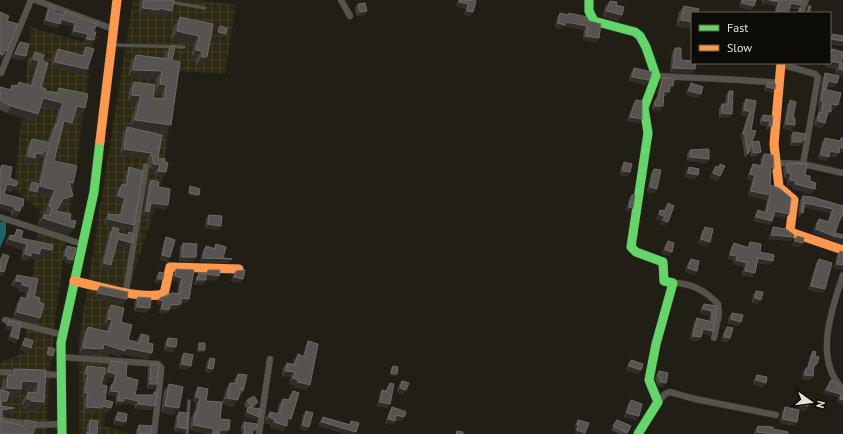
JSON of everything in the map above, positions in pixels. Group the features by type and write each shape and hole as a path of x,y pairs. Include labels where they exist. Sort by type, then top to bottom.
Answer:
{"street":[{"path":"1,73 31,0"},
{"path":"35,0 113,29"},
{"path":"62,434 63,424 60,357 74,281 94,192 117,0"},
{"path":"341,0 350,16"},
{"path":"589,0 589,11 594,21 635,32 640,36 646,46 656,76 644,108 648,132 632,247 636,252 663,262 664,280 698,288 718,304 719,314 714,338"},
{"path":"802,12 806,0"},
{"path":"803,164 818,77 813,73 781,64 774,134 779,187 794,200 791,231 843,250"},
{"path":"656,76 690,79 739,79 780,83"},
{"path":"776,163 803,164 843,173"},
{"path":"126,291 146,166"},
{"path":"0,217 82,244"},
{"path":"74,281 145,295 163,295 166,288 168,270 172,266 239,269"},
{"path":"843,275 840,294 828,321 827,340 832,373 843,389"},
{"path":"658,402 649,380 656,344 673,283"},
{"path":"5,320 63,335"},
{"path":"60,357 158,364 161,367 161,372 154,434"},
{"path":"259,434 270,359"},
{"path":"0,372 60,375"},
{"path":"638,434 658,402 665,394 670,392 695,399 776,415"},
{"path":"0,420 22,424 63,424"}],"lane":[{"path":"163,1 205,8"},
{"path":"111,45 184,47"},
{"path":"187,434 189,400"}],"shaded area":[{"path":"133,0 199,0 236,5 225,74 176,71 161,189 109,351 104,426 132,434 79,434 79,340"},
{"path":"31,27 93,45 55,320 48,397 47,434 0,434 0,363 24,352 40,211 14,189"}],"water":[{"path":"0,222 6,222 6,234 0,248"}],"building":[{"path":"144,0 174,0 172,11 159,8 159,10 143,8"},
{"path":"460,0 476,1 473,12 467,11 468,4 459,2"},
{"path":"743,0 756,0 754,6 742,3"},
{"path":"769,0 802,0 800,5 791,3 788,12 776,12 779,2"},
{"path":"610,1 617,2 616,5 624,7 622,15 607,11"},
{"path":"365,3 367,11 360,12 358,4"},
{"path":"50,5 55,7 54,12 64,15 65,11 97,24 93,32 96,32 94,40 87,39 88,34 74,31 75,23 61,19 60,24 46,20"},
{"path":"684,6 699,9 698,12 691,12 691,22 681,20"},
{"path":"809,6 811,6 809,12 807,12"},
{"path":"0,12 9,16 7,21 18,24 7,51 5,50 3,55 0,54"},
{"path":"560,13 568,15 569,13 587,17 586,20 601,24 599,38 586,36 587,26 566,22 565,25 558,23"},
{"path":"180,17 213,24 207,57 202,57 202,51 196,50 199,36 177,31"},
{"path":"220,26 227,28 226,34 218,32"},
{"path":"833,34 843,36 843,41 831,39"},
{"path":"20,42 29,44 26,56 15,54"},
{"path":"170,46 175,46 172,61 180,62 171,125 135,120 141,96 132,95 134,82 155,85 153,98 165,99 166,85 160,84 162,71 133,70 136,55 168,59"},
{"path":"86,47 94,49 87,69 55,62 58,49 84,56"},
{"path":"675,48 681,48 681,60 691,61 691,64 696,64 695,69 673,68"},
{"path":"832,49 843,52 841,63 843,63 843,70 839,69 840,63 831,61"},
{"path":"35,52 44,55 42,61 48,63 41,87 46,89 45,91 58,93 59,88 88,94 85,108 77,106 72,123 64,121 54,161 77,166 73,183 69,182 73,196 63,199 56,211 71,214 70,220 76,221 74,228 43,218 44,214 50,216 52,207 49,206 55,190 40,186 49,145 42,154 36,153 35,158 28,156 32,139 50,143 63,103 43,98 38,114 11,106 0,100 0,87 11,90 12,85 17,86 19,82 32,86 39,61 33,59"},
{"path":"634,68 652,72 649,80 632,77"},
{"path":"825,73 839,76 837,83 828,81 826,90 823,89"},
{"path":"663,77 674,79 673,86 670,85 669,92 664,91 663,106 655,106 656,99 658,99"},
{"path":"768,82 776,84 775,89 767,87"},
{"path":"691,83 703,87 701,94 689,91"},
{"path":"823,89 841,93 838,105 831,104 831,112 828,111 825,123 818,121 819,112 822,113 823,102 821,101"},
{"path":"729,91 733,91 732,114 722,113 722,104 728,104"},
{"path":"746,99 756,101 751,130 756,131 748,154 745,135 743,134 750,112 744,110"},
{"path":"636,100 642,101 642,119 630,117"},
{"path":"790,100 796,102 793,118 795,118 795,125 786,124"},
{"path":"763,115 773,116 772,126 769,126 770,121 763,121"},
{"path":"127,127 162,135 158,158 165,159 165,162 168,163 166,172 158,171 160,165 154,164 151,153 124,149"},
{"path":"793,132 806,134 805,140 802,139 802,142 793,142"},
{"path":"825,138 840,141 841,138 843,138 843,148 840,147 839,153 830,151 829,157 821,155"},
{"path":"759,141 761,152 754,153 752,142"},
{"path":"709,149 709,159 690,157 690,150"},
{"path":"764,154 773,155 774,168 771,167 770,185 779,188 791,198 789,214 775,211 772,221 756,217 758,210 766,213 770,195 751,191 755,175 750,174 753,164 762,166"},
{"path":"624,162 632,164 630,172 623,171"},
{"path":"790,163 807,164 805,175 810,176 810,181 816,183 815,189 795,184 796,181 790,180 791,174 788,173 786,164 790,165"},
{"path":"720,164 725,166 720,176 713,173 716,166 719,168"},
{"path":"2,165 12,167 10,178 18,182 16,186 7,184 4,194 24,199 23,206 21,206 20,211 15,210 15,207 0,203 0,171"},
{"path":"129,167 143,171 134,225 108,219 108,214 121,215 125,198 118,196 122,184 127,185"},
{"path":"689,167 699,169 698,175 688,173"},
{"path":"654,169 661,170 657,189 650,187"},
{"path":"151,180 159,182 158,187 170,189 168,205 151,203 149,212 146,211"},
{"path":"32,182 39,184 37,192 30,190"},
{"path":"190,186 200,189 199,195 189,193"},
{"path":"632,195 635,195 633,208 629,207"},
{"path":"803,196 812,197 843,206 843,216 841,216 834,236 816,229 819,219 829,222 833,209 805,203 803,213 801,212"},
{"path":"668,203 674,206 668,222 663,220 665,217 659,214 660,210 665,211"},
{"path":"209,215 222,216 221,226 208,224"},
{"path":"113,227 119,229 118,233 128,235 129,232 134,234 132,243 118,239 111,265 104,263"},
{"path":"705,227 713,229 710,242 701,239"},
{"path":"773,227 786,229 794,235 794,237 772,235"},
{"path":"17,229 23,231 21,238 53,245 52,250 41,248 39,254 31,252 31,256 25,254 27,244 9,239 10,235 15,236"},
{"path":"835,233 843,235 843,238 834,236"},
{"path":"797,236 804,238 803,243 795,241"},
{"path":"166,237 175,240 170,257 162,255"},
{"path":"668,241 674,243 672,252 665,250"},
{"path":"750,242 761,244 760,252 774,255 773,261 758,258 755,273 745,271 747,263 736,260 737,256 730,255 734,243 749,248"},
{"path":"183,243 197,244 196,257 182,257"},
{"path":"216,244 226,247 223,258 232,259 203,258 206,246 215,249"},
{"path":"67,246 76,248 73,260 68,259 68,256 65,256"},
{"path":"840,251 843,252 843,265 837,264"},
{"path":"3,254 9,256 4,272 0,271 0,264"},
{"path":"691,259 699,261 697,271 688,268"},
{"path":"819,259 832,263 825,289 811,286"},
{"path":"176,269 194,270 189,299 181,298 181,304 170,305 169,310 162,309 163,301 159,300 160,298 172,293 179,294 182,278 175,276"},
{"path":"208,270 220,270 219,276 207,274"},
{"path":"245,270 243,279 234,277 236,271"},
{"path":"159,272 164,273 163,279 158,279"},
{"path":"199,273 206,273 206,280 197,280"},
{"path":"17,275 38,279 34,296 40,298 39,302 44,304 40,318 17,312 21,297 27,299 30,287 22,285 23,282 16,281"},
{"path":"100,286 128,292 127,299 98,293"},
{"path":"756,291 763,292 761,300 755,298"},
{"path":"138,297 151,298 150,308 137,307"},
{"path":"704,304 717,306 713,331 703,329 701,337 693,336 697,318 712,322 712,311 703,309"},
{"path":"111,305 124,308 121,322 132,325 128,340 140,343 141,334 149,336 148,343 153,344 152,353 126,348 125,351 104,344 103,349 83,348 88,327 109,332 112,320 108,319"},
{"path":"732,313 743,315 741,322 731,319"},
{"path":"9,321 21,324 18,339 11,336 14,326 7,325"},
{"path":"727,327 733,328 730,338 724,337"},
{"path":"25,338 33,341 31,348 23,345"},
{"path":"168,338 177,339 176,347 167,346"},
{"path":"308,341 318,344 310,385 298,382 298,380 293,378 295,372 286,371 287,363 295,365 298,354 305,357"},
{"path":"199,343 205,343 205,350 199,350"},
{"path":"49,347 55,349 53,356 47,354"},
{"path":"813,351 816,352 815,356 819,357 817,364 814,364 813,376 805,375 806,368 808,368"},
{"path":"184,353 193,355 191,366 182,364"},
{"path":"210,358 215,359 213,369 208,368"},
{"path":"631,360 643,364 641,370 629,366"},
{"path":"111,361 127,363 126,377 138,380 135,395 154,395 154,392 157,392 155,406 138,404 138,401 124,398 124,401 118,401 119,392 111,391 116,374 108,372"},
{"path":"151,364 159,364 157,384 150,384"},
{"path":"87,366 106,368 101,385 107,386 105,400 113,402 111,408 102,406 102,408 87,407 88,393 85,393 88,374 86,374"},
{"path":"393,366 398,367 397,374 391,373"},
{"path":"14,369 46,370 44,402 31,401 31,399 27,399 28,392 38,393 39,382 22,381 21,389 7,388 8,375 14,375"},
{"path":"659,371 668,373 666,383 661,382 658,375"},
{"path":"238,374 247,375 243,391 241,387 238,400 227,398 230,383 236,384"},
{"path":"757,375 767,377 766,383 756,380"},
{"path":"831,380 843,389 843,400 840,399 841,394 826,390"},
{"path":"402,381 409,383 406,390 400,388"},
{"path":"390,383 394,384 390,404 380,402 382,390 387,391"},
{"path":"169,384 183,387 179,408 165,406"},
{"path":"198,387 208,389 206,401 222,402 220,419 230,420 229,430 220,430 219,434 213,434 214,429 194,425 195,413 197,413 200,398 196,397"},
{"path":"0,390 9,392 7,401 2,401 1,406 14,408 2,410 2,421 24,426 25,420 36,422 33,434 0,434"},
{"path":"293,391 299,393 291,419 287,418 287,426 274,422 275,420 269,417 270,412 279,414 283,399 290,400"},
{"path":"254,396 258,402 252,407 247,400"},
{"path":"804,397 810,398 808,406 802,405"},
{"path":"631,400 642,404 639,416 627,413"},
{"path":"248,407 260,409 259,417 247,412"},
{"path":"392,407 406,412 404,417 396,415 395,421 388,419"},
{"path":"785,407 799,410 797,422 783,419"},
{"path":"306,411 313,413 309,427 303,425"},
{"path":"118,412 127,414 126,422 116,420"},
{"path":"179,412 188,413 187,429 177,427"},
{"path":"323,417 350,425 351,421 359,423 356,432 322,422"},
{"path":"90,420 98,421 97,434 87,434 87,432 89,433"},
{"path":"578,420 589,423 585,433 577,430"},
{"path":"617,420 631,426 627,433 613,426"},
{"path":"244,422 257,424 256,430 253,429 252,434 244,434"},
{"path":"139,425 152,426 151,434 138,434"},
{"path":"758,426 773,427 773,429 788,432 788,434 766,434 757,432"},
{"path":"457,431 463,432 463,434 456,434"}],"traffic: fast":[{"path":"589,0 589,11 594,21 635,32 640,36 646,47 656,76 644,108 648,133 631,247 636,252 663,262 664,281 673,283 656,344 649,380 658,402 638,434"},
{"path":"62,434 61,343 94,192 100,141"}],"traffic: slow":[{"path":"100,141 117,0"},
{"path":"781,64 774,144 779,187 794,200 790,230 793,233 843,250"},
{"path":"74,281 119,292 154,295 164,294 170,267 239,269"}]}
